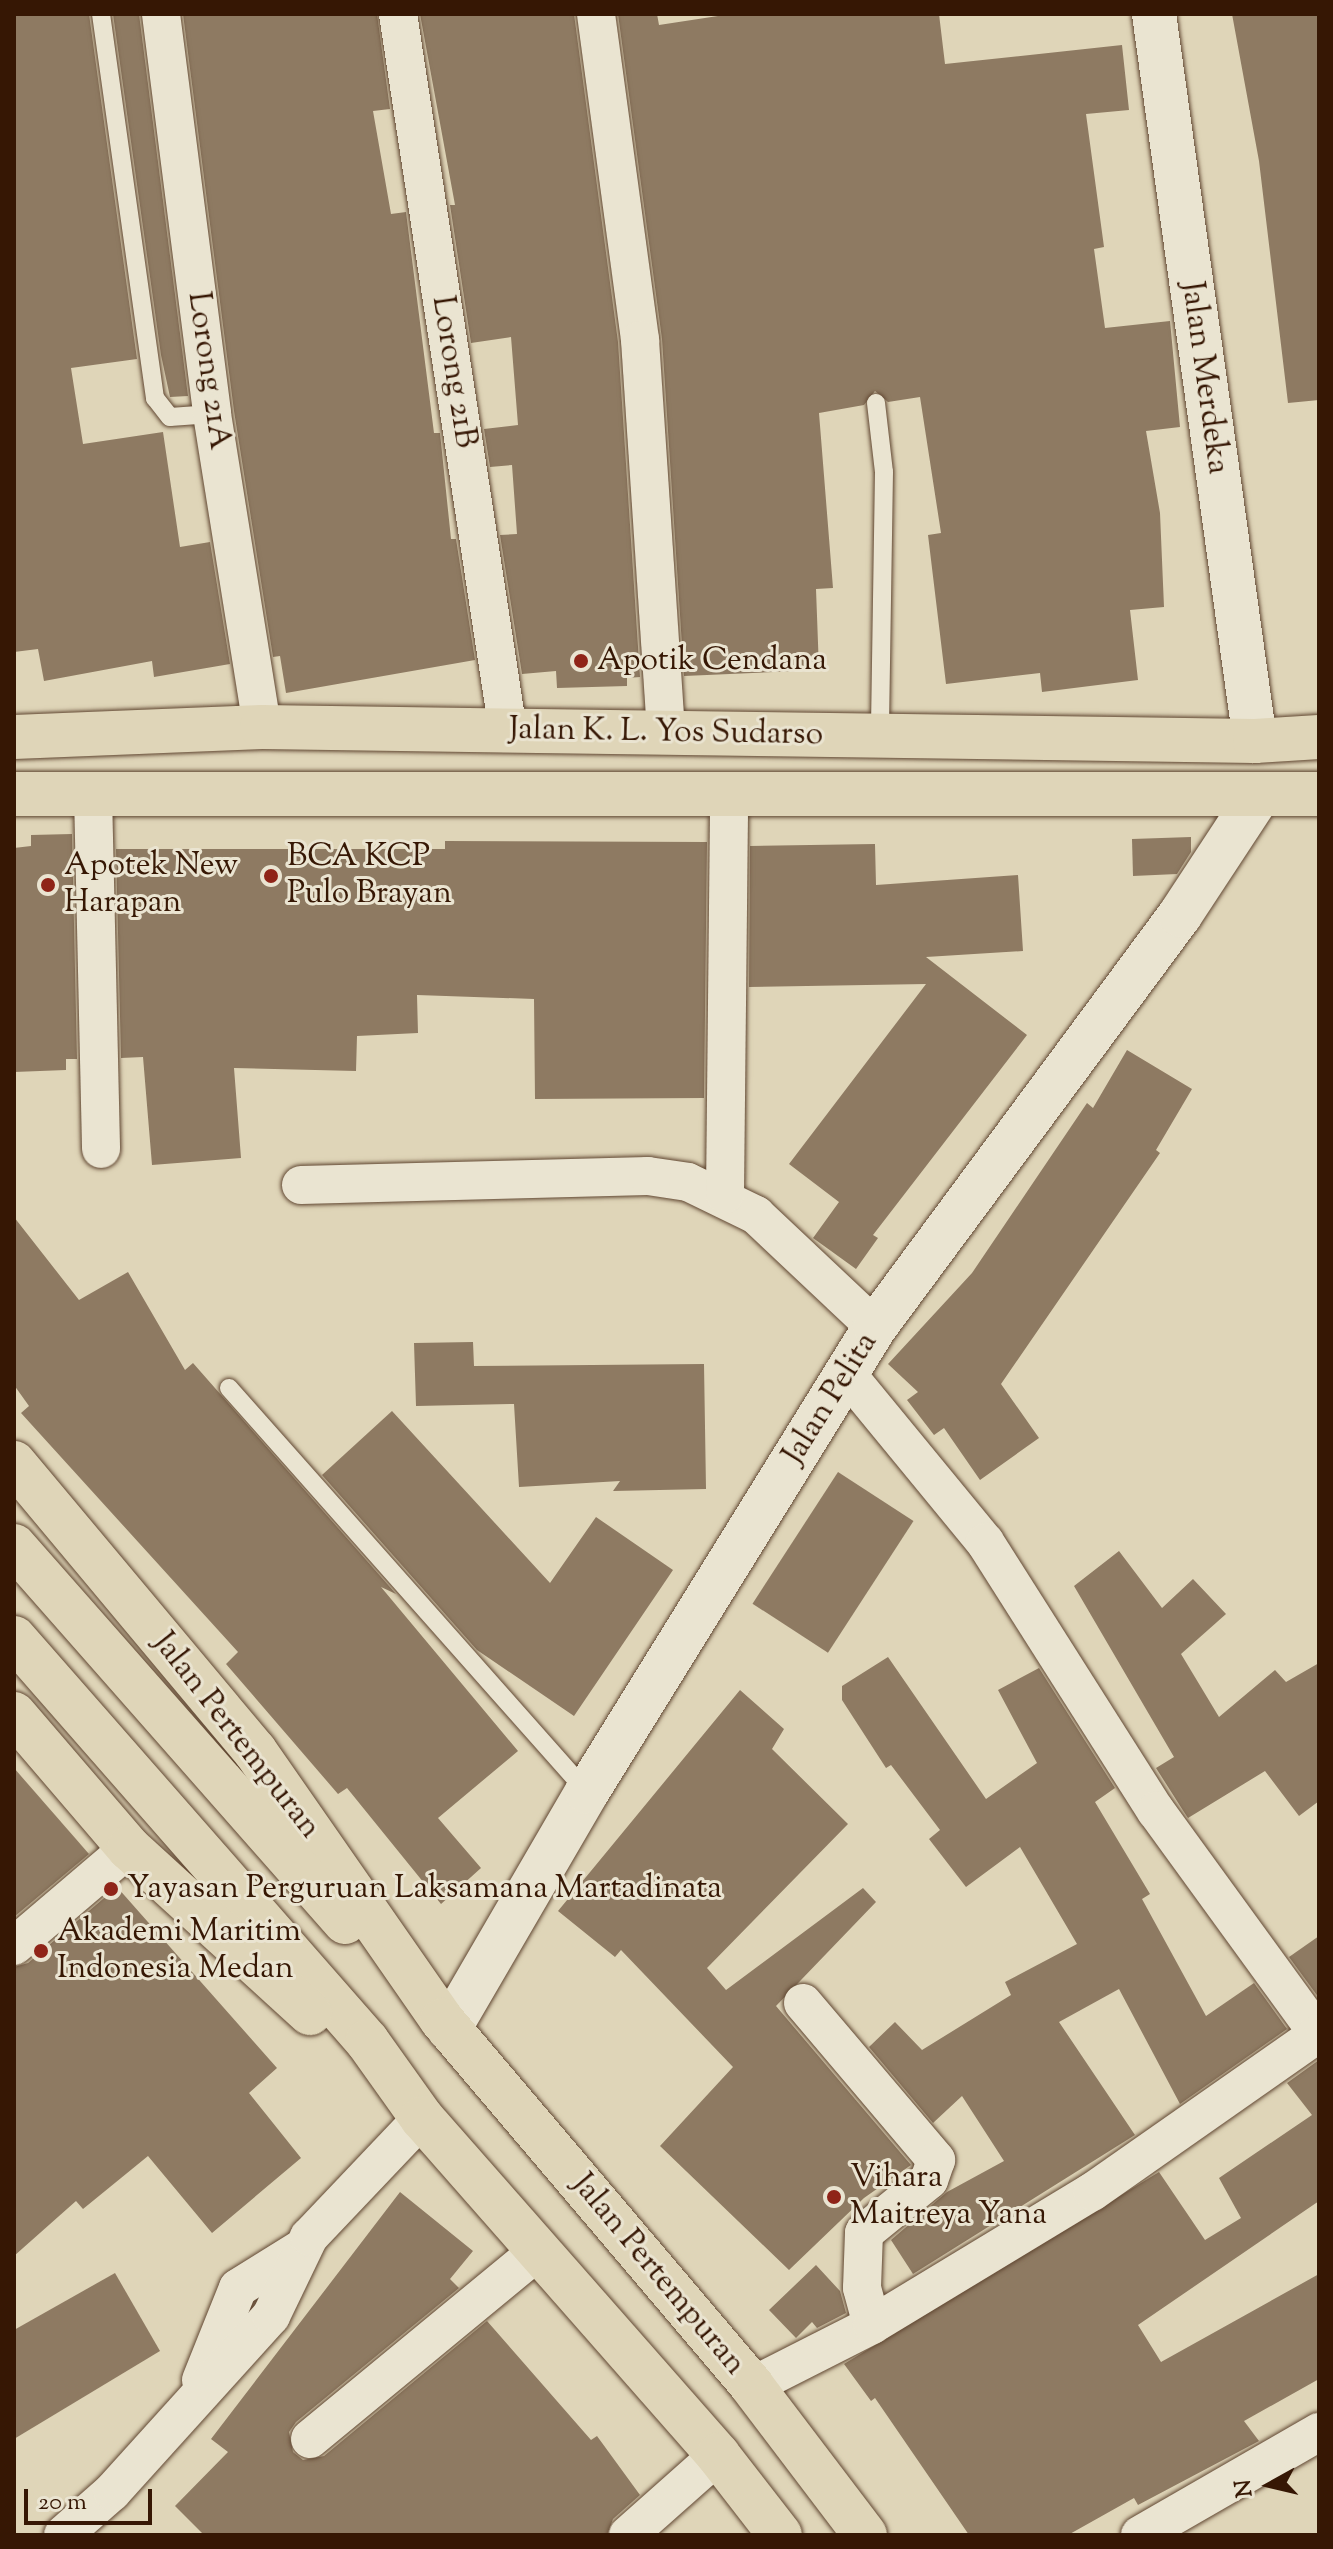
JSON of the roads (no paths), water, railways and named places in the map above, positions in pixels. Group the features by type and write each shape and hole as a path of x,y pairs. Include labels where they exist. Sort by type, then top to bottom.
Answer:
{"main road":[{"name":"Jalan K. L. Yos Sudarso","path":"14,737 262,727 1255,741 1319,737"},
{"name":"Jalan K. L. Yos Sudarso","path":"14,794 1257,798 1319,794"},
{"name":"Jalan Pertempuran","path":"14,1463 255,1751 434,2015 752,2386 865,2535"},
{"path":"14,1546 434,2015"},
{"path":"14,1638 367,2041 417,2112 718,2455 780,2535"},
{"path":"14,1714 129,1848 417,2112"}],"street":[{"name":"Lorong 21A","path":"161,14 212,414 262,727"},
{"name":"Lorong 21B","path":"398,14 508,731"},
{"path":"596,14 640,340 666,733"},
{"name":"Jalan Merdeka","path":"1154,14 1255,741"},
{"path":"93,794 101,1149"},
{"path":"725,1194 729,795"},
{"name":"Jalan Pelita","path":"434,2015 587,1792 875,1327 1180,915 1257,798"},
{"path":"301,1185 648,1176 725,1194 756,1215 875,1327"},
{"path":"752,2386 872,2325 1092,2192 1318,2033 1156,1811 985,1542 846,1373"},
{"path":"14,1946 129,1848"},
{"path":"803,2003 936,2160 929,2180 864,2233 862,2288 872,2325"},
{"path":"63,2535 112,2492 271,2316 299,2250 417,2112"},
{"path":"310,2439 538,2251"},
{"path":"1140,2535 1319,2432"},
{"path":"628,2535 718,2455"}],"lane":[{"path":"101,14 155,398 170,417 212,414"},
{"path":"876,403 884,472 880,735"},
{"path":"229,1388 587,1792"}],"place":[{"name":"Apotik Cendana","path":"581,661"},
{"name":"BCA KCP Pulo Brayan","path":"271,876"},
{"name":"Apotek New Harapan","path":"48,885"},
{"name":"Yayasan Perguruan Laksamana Martadinata","path":"111,1889"},
{"name":"Akademi Maritim Indonesia Medan","path":"41,1951"},
{"name":"Vihara Maitreya Yana","path":"834,2197"}]}
